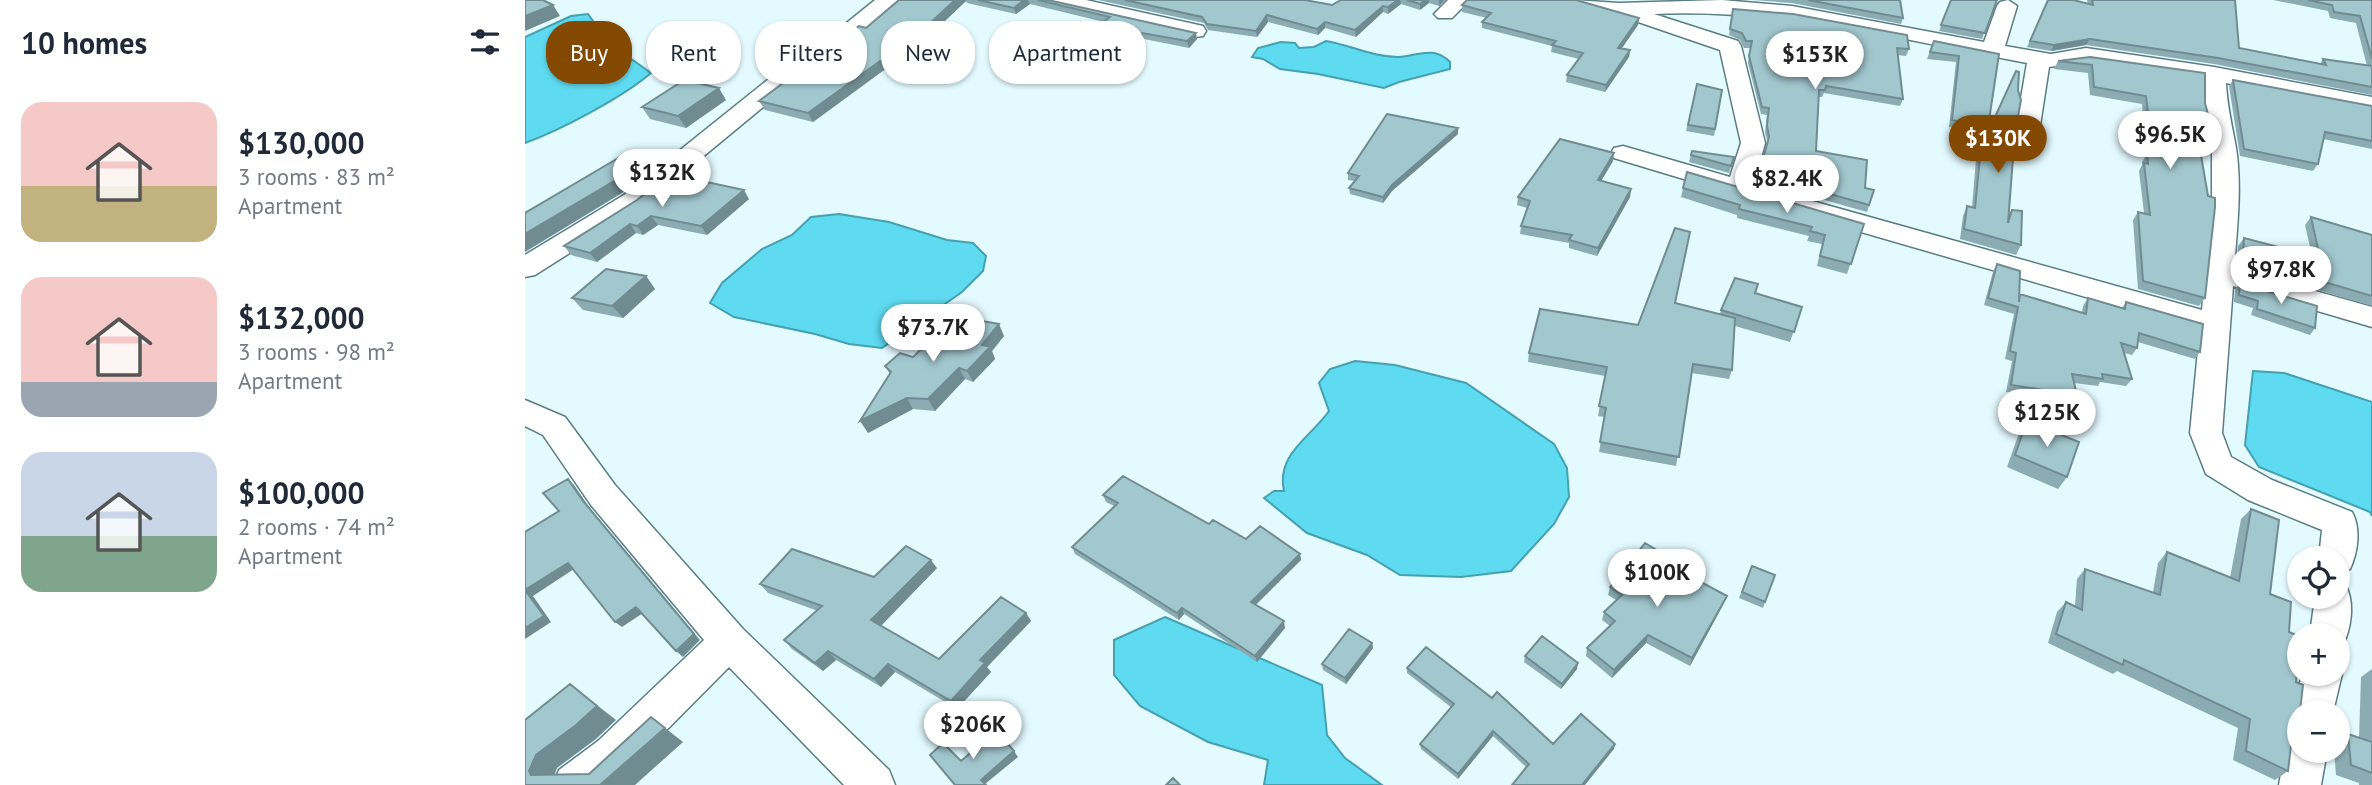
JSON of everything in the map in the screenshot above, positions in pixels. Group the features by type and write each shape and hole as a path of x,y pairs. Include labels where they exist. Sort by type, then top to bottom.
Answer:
{"street":[{"path":"525,268 633,201 783,79 831,47 888,0"},
{"path":"1058,0 1195,31"},
{"path":"1583,0 1617,6 1730,46 1753,143 1739,188"},
{"path":"1617,6 1800,6 2039,59 2051,61 2086,55 2214,74 2370,109"},
{"path":"1992,50 2007,6"},
{"path":"2025,145 2039,59"},
{"path":"2214,74 2215,110 2224,149 2225,215 2206,433 2218,466 2260,490 2340,522 2338,546"},
{"path":"1623,153 2216,324"},
{"path":"2220,274 2372,317"},
{"path":"525,412 554,426 603,495 729,641 874,785"},
{"path":"574,785 613,755 729,641"},
{"path":"2300,785 2304,763"}],"water":[{"path":"588,14 593,21 560,21 571,16"},
{"path":"546,27 546,84 632,84 632,59 646,69 646,77 591,112 525,143 525,37"},
{"path":"1326,41 1389,56 1438,54 1450,62 1450,69 1384,88 1280,69 1263,59 1252,57 1258,48 1281,42 1295,43 1299,48 1314,47"},
{"path":"839,214 889,222 947,240 973,243 986,256 983,271 962,292 882,348 849,344 734,317 710,303 722,283 762,249 792,235 811,217"},
{"path":"1355,361 1395,365 1466,383 1554,444 1567,468 1569,497 1554,524 1511,571 1461,577 1400,575 1367,555 1307,533 1264,498 1274,491 1284,491 1283,478 1290,457 1329,411 1319,383 1330,369"},
{"path":"2253,371 2284,373 2372,402 2372,516 2370,512 2259,467 2245,445"},
{"path":"1165,617 1322,685 1327,735 1345,758 1382,785 1264,785 1268,760 1208,742 1140,706 1114,675 1114,640"}],"building":[{"path":"525,0 543,0 553,5 525,16"},
{"path":"899,0 955,0 932,21 881,21 881,61 867,70 867,27"},
{"path":"978,0 1024,0 1014,8"},
{"path":"1038,0 1142,21 1105,21 1110,17"},
{"path":"1125,0 1305,0 1332,5 1341,0 1398,0 1388,7 1383,6 1355,30 1325,22 1317,29 1267,15 1256,31 1207,24 1202,17"},
{"path":"1407,0 1425,0 1420,4"},
{"path":"1467,0 1576,0 1639,18 1618,48 1630,50 1606,85 1567,75 1583,53 1552,45 1556,41 1482,22 1491,13 1462,5"},
{"path":"1808,0 1900,0 1903,18"},
{"path":"1951,0 1997,0 1985,33 1941,25"},
{"path":"2048,0 2073,0 2093,5 2092,0 2235,0 2239,48 2326,65 2323,59 2372,66 2372,87 2218,58 2090,39 2054,45 2030,41"},
{"path":"2308,0 2372,0 2372,59 2360,16 2334,12 2332,5"},
{"path":"1733,9 1793,14 1907,35 1909,49 1897,48 1903,99 1826,86 1825,90 1819,90 1816,151 1867,160 1865,188 1874,190 1869,205 1759,174 1769,137 1769,108 1762,107 1749,56 1752,41 1746,41 1742,33 1730,29"},
{"path":"1146,22 1196,33 1187,41 1146,34"},
{"path":"1934,41 1999,54 1988,127 1952,120 1959,56 1930,52"},
{"path":"2090,57 2205,73 2205,103 2215,142 2198,138 2208,196 2215,198 2215,207 2205,298 2143,281 2138,212 2150,215 2144,163 2148,164 2147,154 2153,155 2146,96 2094,87 2092,65 2058,61"},
{"path":"2016,71 2019,72 2018,90 2021,100 2015,132 2008,223 2012,210 2022,211 2021,245 1964,229 1967,206 1975,208 1983,126 1990,128"},
{"path":"2233,80 2372,106 2372,141 2325,132 2318,164 2244,149"},
{"path":"678,84 702,84 719,88 678,116 642,107"},
{"path":"782,84 848,84 808,113 759,101"},
{"path":"1697,84 1722,90 1715,129 1688,125"},
{"path":"1387,114 1458,128 1392,185 1383,197 1349,188 1359,176 1348,173"},
{"path":"1560,139 1614,153 1598,180 1631,189 1598,248 1569,240 1572,235 1521,226 1530,201 1518,197"},
{"path":"1692,151 1734,157 1731,166 1691,155"},
{"path":"620,157 636,163 614,181 525,234 525,213"},
{"path":"1687,172 1864,224 1851,264 1820,256 1825,235 1810,231 1812,227 1739,209 1740,205 1683,188"},
{"path":"667,176 702,186 707,182 744,190 701,226 651,216 637,226 630,224 590,253 564,246 637,200"},
{"path":"2311,217 2372,235 2372,296 2243,258 2244,238 2320,258"},
{"path":"1675,228 1690,232 1675,303 1735,318 1732,370 1693,364 1679,457 1600,442 1606,408 1599,406 1607,367 1529,353 1540,309 1638,325"},
{"path":"1997,264 2020,271 2019,302 2020,294 2086,314 2088,298 2125,309 2126,302 2203,324 2200,352 2139,333 2137,348 2121,343 2132,379 2102,374 2103,379 2072,374 2077,395 2011,385 2016,353 2010,351 2018,307 1988,298"},
{"path":"606,269 646,276 612,306 572,298"},
{"path":"1735,278 1758,284 1755,293 1802,307 1794,332 1721,310"},
{"path":"2240,283 2317,306 2315,328 2257,309 2258,301 2239,295"},
{"path":"959,317 999,324 982,345 990,347 967,371 959,368 928,399 907,398 860,421 891,372 885,366 900,353 913,357 940,331 946,333"},
{"path":"2027,421 2079,442 2067,477 2015,455"},
{"path":"1123,476 1209,524 1213,520 1246,539 1260,526 1300,554 1251,602 1284,621 1255,656 1182,608 1177,613 1072,547 1118,503 1103,495"},
{"path":"568,479 583,501 694,634 676,651 636,607 615,622 568,563 525,590 525,532 559,511 543,493"},
{"path":"2251,509 2279,520 2270,594 2287,600 2287,609 2291,609 2290,623 2287,623 2287,686 2303,686 2301,700 2287,700 2288,771 2246,751 2250,719 2124,660 2123,665 2056,634 2066,602 2082,610 2085,569 2160,595 2167,552 2239,581"},
{"path":"1645,543 1673,560 1669,565 1727,596 1692,658 1648,635 1614,670 1587,648 1615,621 1604,612 1622,595 1610,587"},
{"path":"906,546 931,560 871,620 939,659 1001,597 1026,613 980,660 985,663 951,701 888,664 874,679 828,651 815,663 784,640 822,606 760,584 792,549 874,577"},
{"path":"1752,566 1775,575 1765,602 1742,592"},
{"path":"525,590 544,616 525,628"},
{"path":"1349,629 1372,643 1345,678 1322,664"},
{"path":"1542,636 1578,663 1562,684 1525,656"},
{"path":"1426,647 1492,698 1497,692 1553,744 1581,714 1615,744 1582,785 1512,785 1529,764 1493,731 1458,774 1420,744 1454,704 1407,668"},
{"path":"570,684 597,706 536,755 529,771 531,775 589,774 651,717 665,728 600,785 525,785 525,720"},
{"path":"996,731 1014,751 981,780 986,785 955,785 930,755 943,743 961,761"},
{"path":"2350,735 2372,742 2372,773 2351,765"},
{"path":"1173,778 1180,785 1166,785"}]}
